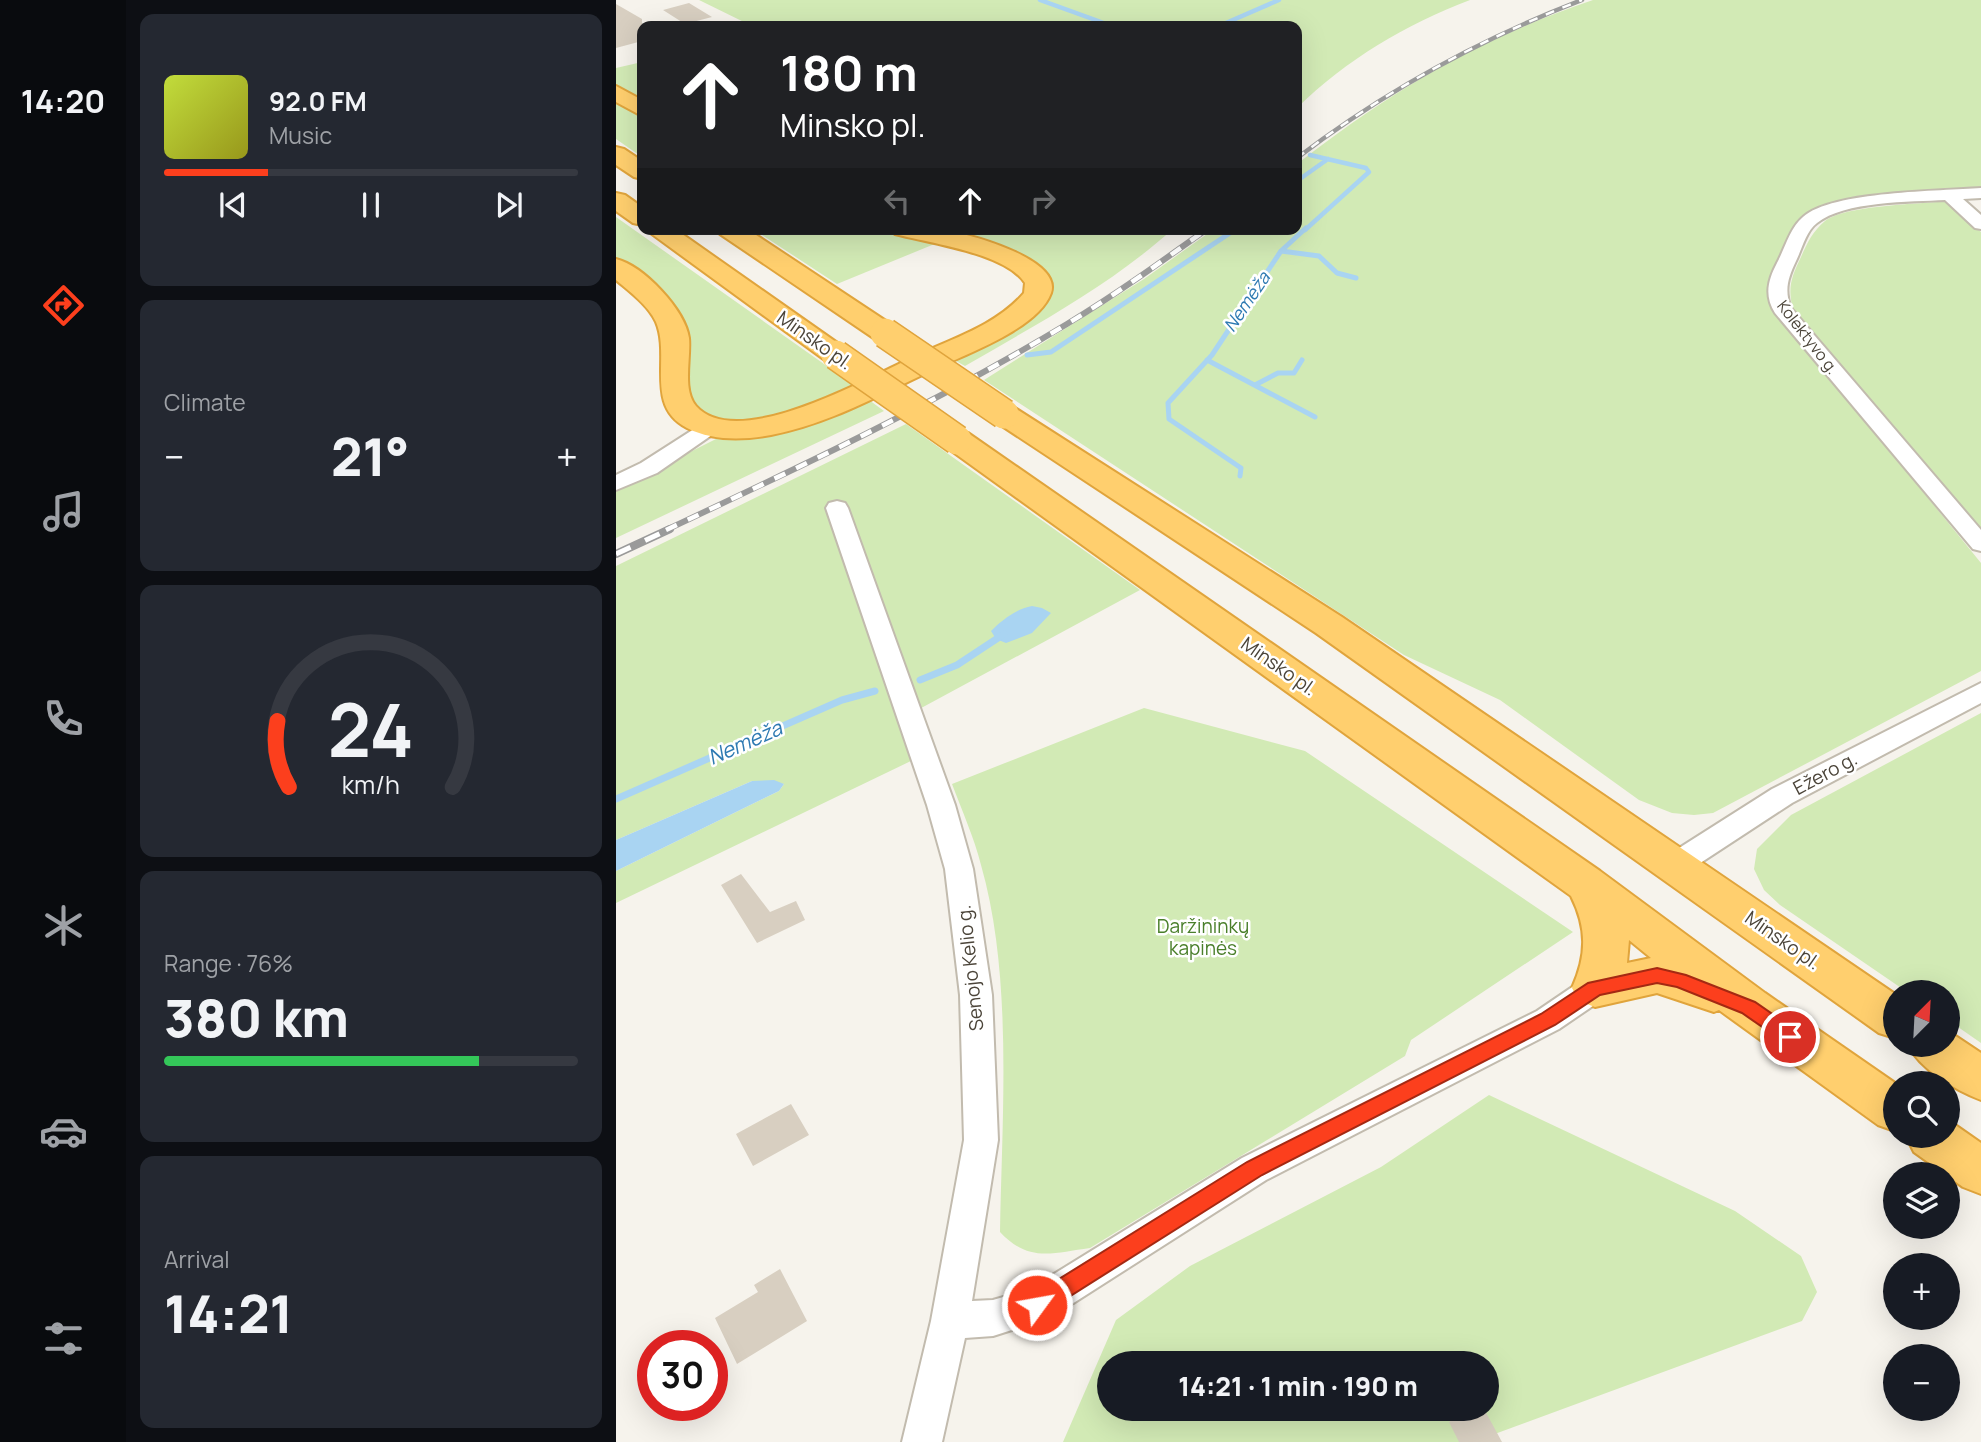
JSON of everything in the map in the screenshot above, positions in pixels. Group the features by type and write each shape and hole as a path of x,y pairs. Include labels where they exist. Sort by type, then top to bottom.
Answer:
{"highway":[{"path":"616,93 637,106"},
{"path":"616,154 637,169"},
{"path":"616,200 637,215"},
{"name":"Minsko pl.","path":"666,235 1585,883 1749,1007 1883,1102"},
{"name":"Minsko pl.","path":"738,235 1004,414 1329,625 1883,1011"},
{"path":"616,267 662,309 675,335 675,393 686,415 712,426 734,429 780,424 845,400 991,330 1032,301 1038,292 1038,282 1034,274 1004,256 926,235"},
{"path":"1585,883 1602,915 1607,933 1609,954 1595,988"},
{"path":"1595,988 1657,975 1679,980 1749,1007"},
{"path":"1949,1057 1981,1079"},
{"path":"1948,1148 1981,1171"}],"street":[{"name":"Kolektyvo g.","path":"1981,193 1847,206 1815,215 1806,223 1778,279 1775,294 1782,309 1981,544"},
{"path":"1950,196 1981,224"},
{"path":"616,483 649,468 712,426"},
{"name":"Senojo Kelio g.","path":"837,508 941,805 959,869 976,995 981,1140 950,1321 922,1442"},
{"name":"Ežero g.","path":"1675,865 1782,796 1981,692"},
{"path":"950,1321 993,1318 1037,1305 1254,1169 1548,1020 1595,988"}],"green space":[{"path":"699,0 1470,0 1378,45 1336,74 1302,103 1302,21 742,21"},
{"path":"1593,0 1981,0 1981,189 1834,204 1811,212 1799,221 1787,239 1776,262 1768,290 1779,315 1981,563 1981,671 1713,813 1672,813 1639,800 1500,700 1404,655 984,380 1144,279 1206,235 1302,235 1302,160 1367,113 1437,69 1551,15"},
{"path":"637,63 637,97 616,85 616,68"},
{"path":"616,101 637,114 637,154 616,139"},
{"path":"1949,201 1981,232 1981,534 1793,309 1790,294 1793,276 1806,247 1825,221 1866,208"},
{"path":"616,217 637,232 637,235 641,235 858,388 820,403 768,418 742,422 719,421 700,413 687,390 688,348 684,331 654,291 616,258"},
{"path":"762,235 907,235 937,243 837,284"},
{"path":"956,235 1166,235 1099,286 965,366 949,357 1014,325 1042,270 1018,254"},
{"path":"865,397 884,411 616,538 616,489 718,438 753,435"},
{"path":"906,424 1140,590 899,720 913,760 616,903 616,871 779,791 784,784 752,781 616,840 616,566"},
{"name":"Daržininkų kapinės","path":"1144,708 1305,751 1573,932 1411,1040 1405,1056 1090,1248 1042,1254 1031,1252 1011,1242 1000,1232 1003,1047 998,953 981,865 952,784"},
{"path":"1981,713 1981,1043 1960,1028 1960,980 1889,980 1780,905 1764,890 1754,869 1757,849 1791,815"},
{"path":"1489,1095 1735,1211 1801,1256 1817,1292 1802,1321 1473,1442 1063,1442 1097,1364 1097,1421 1499,1421 1499,1351 1103,1351 1116,1320 1190,1266 1381,1167"}],"water":[{"path":"1032,606 1051,613 1032,633 1006,643 996,639 991,631 995,627 1015,612"},
{"path":"774,780 784,784 779,791 616,871 616,840 752,781"}],"building":[{"path":"689,3 712,17 680,21 663,10"},
{"path":"616,4 642,21 637,21 637,42 616,48"},
{"path":"741,874 770,912 796,901 805,920 757,943 721,885"},
{"path":"791,1104 809,1135 753,1166 736,1134"},
{"path":"780,1269 807,1321 737,1364 728,1345 728,1330 721,1330 715,1318 758,1292 754,1285"},
{"path":"1491,1421 1502,1442 1459,1442 1449,1422"}],"waterway":[{"path":"1040,0 1098,21"},
{"name":"Nemėža","path":"1231,21 1279,0"},
{"name":"Nemėža","path":"1310,155 1328,159"},
{"path":"1302,177 1328,159"},
{"name":"Nemėža","path":"1305,230 1369,172 1366,168 1328,159"},
{"name":"Nemėža","path":"1302,232 1306,228"},
{"path":"1027,355 1051,352 1227,235"},
{"name":"Nemėža","path":"1281,251 1298,235"},
{"name":"Nemėža","path":"1207,360 1281,251"},
{"path":"1281,251 1319,256 1337,273 1356,278"},
{"path":"1207,360 1315,417"},
{"name":"Nemėža","path":"1207,360 1168,403 1169,419 1241,468 1240,476"},
{"path":"1255,385 1278,373 1294,373 1302,360"},
{"name":"Nemėža","path":"920,680 957,665 1004,634"},
{"name":"Nemėža","path":"616,799 842,700 875,691"}],"railway":[{"path":"1302,154 1398,89 1434,69 1506,32 1582,0"},
{"path":"666,530 919,407 1018,353 1085,313 1199,235"},
{"path":"616,554 670,529"}],"route":[{"path":"1037,1305 1254,1169 1548,1020 1595,988 1657,975 1679,980 1749,1007 1790,1037"}]}
